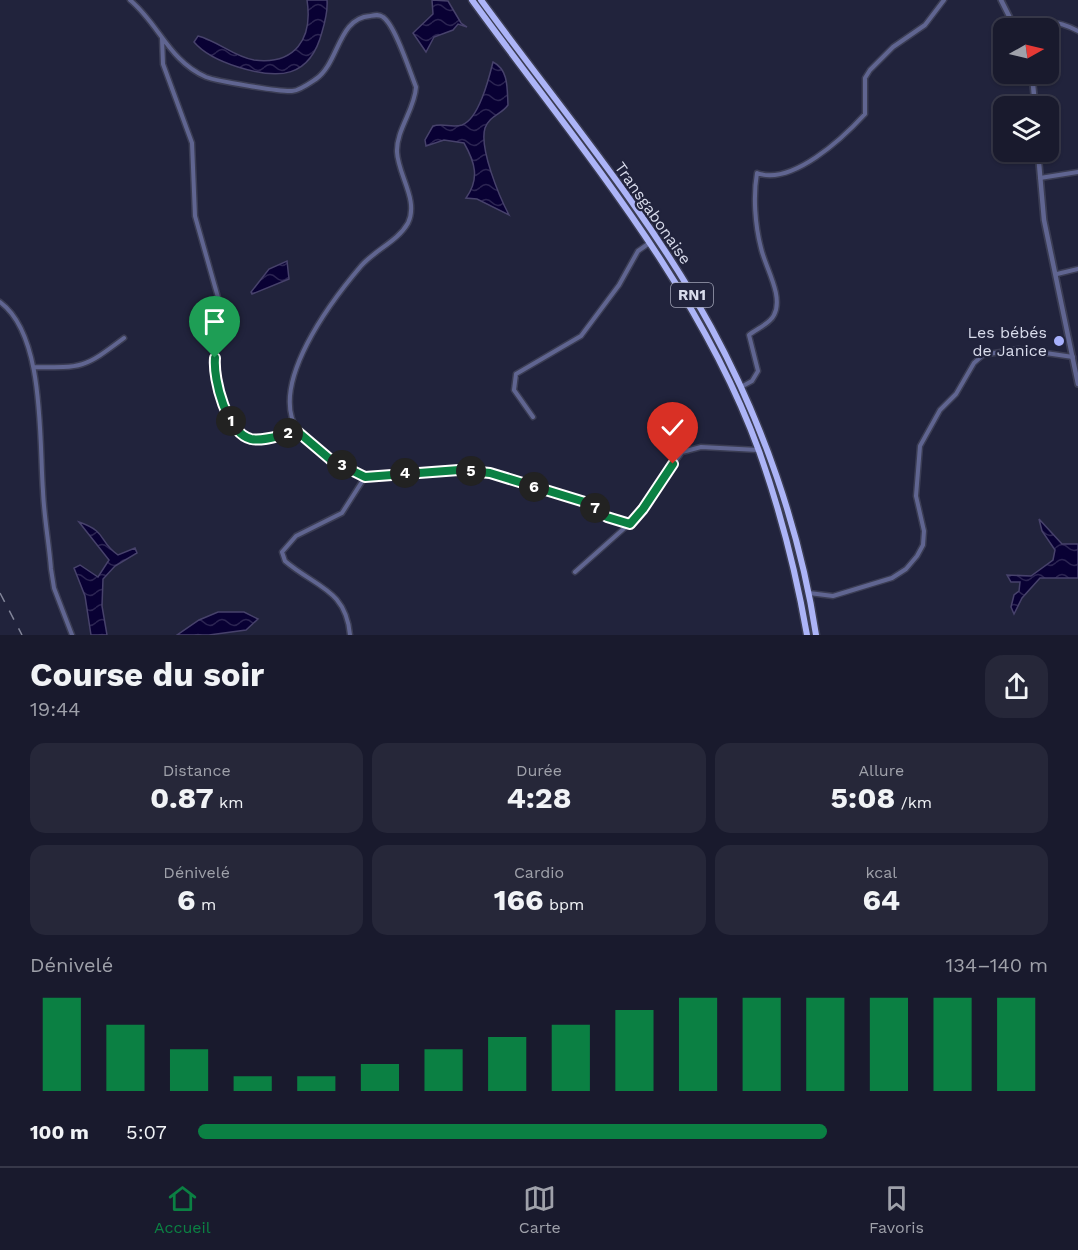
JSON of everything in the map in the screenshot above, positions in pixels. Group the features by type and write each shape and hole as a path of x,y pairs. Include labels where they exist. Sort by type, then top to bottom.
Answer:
{"highway":[{"name":"Transgabonaise","path":"472,0 648,244 676,286 707,341 759,450 789,548 807,635"},
{"name":"Transgabonaise","path":"481,0 626,194 675,267 711,327 740,388 774,471 808,592 816,635"}],"street":[{"path":"130,0 141,9 182,64 207,78 293,91 319,77 335,55 349,26 362,16 379,15 385,18 393,32 417,87 397,147 400,170 411,204 411,214 402,232 375,252 351,279 321,319 302,355 289,399 291,418 298,432 331,460 365,477 459,470 490,473 588,503 607,517 630,524"},
{"path":"740,388 752,381 758,371 749,335 773,318 777,309 774,291 760,247 754,189 757,173 773,176 793,171 854,126 865,114 865,78 870,69 893,47 925,25 944,0"},
{"path":"1001,0 1009,18"},
{"path":"1059,25 1078,31"},
{"path":"162,37 163,64 192,143 195,216 221,308 214,364 226,416 241,433 252,439 298,432"},
{"path":"1039,162 1044,220 1078,384"},
{"path":"1040,178 1078,172"},
{"path":"533,417 514,390 516,374 581,336 619,285 638,251 648,244"},
{"path":"1057,274 1078,268"},
{"path":"0,302 16,318 34,368 43,494 54,588 72,635"},
{"path":"34,368 80,367 93,361 124,338"},
{"path":"808,592 833,596 892,578 906,569 917,556 922,545 924,531 916,496 920,446 940,410 956,394 974,363 983,355 1018,349 1073,357"},
{"path":"575,572 630,524 682,452 701,447 759,450"},
{"path":"350,635 348,619 342,604 285,561 282,552 296,536 342,513 365,477"}],"water":[{"path":"307,0 327,0 325,20 317,47 310,59 291,72 267,73 238,67 203,51 194,42 198,36 254,60 280,58 298,46 304,37 307,27"},
{"path":"432,0 448,1 461,23 467,27 458,24 453,30 434,37 426,52 413,33 433,14"},
{"path":"493,62 505,75 508,105 487,124 484,137 485,147 495,184 509,215 477,199 466,198 473,184 474,170 464,143 444,140 426,146 425,140 433,126 458,126 468,121 478,107"},
{"path":"287,261 289,279 252,294 251,292 269,269"},
{"path":"1039,519 1062,544 1078,544 1078,578 1040,578 1022,598 1014,614 1011,607 1014,595 1019,591 1020,582 1011,582 1007,575 1031,576 1053,560 1055,550 1042,531"},
{"path":"79,522 95,529 118,555 135,548 137,553 115,566 103,579 102,606 107,635 91,635 85,596 74,568 80,565 98,577 109,560"},
{"path":"218,612 244,612 258,619 246,630 209,635 177,635 199,620"}],"railway":[{"path":"0,593 22,635"}],"place":[{"name":"Les bébés de Janice","path":"1059,341"}],"route":[{"path":"215,358 215,372 226,416 241,433 252,439 260,439 298,432 331,460 365,477 423,471 459,470 490,473 588,503 607,517 630,524 643,509 673,464"}]}
